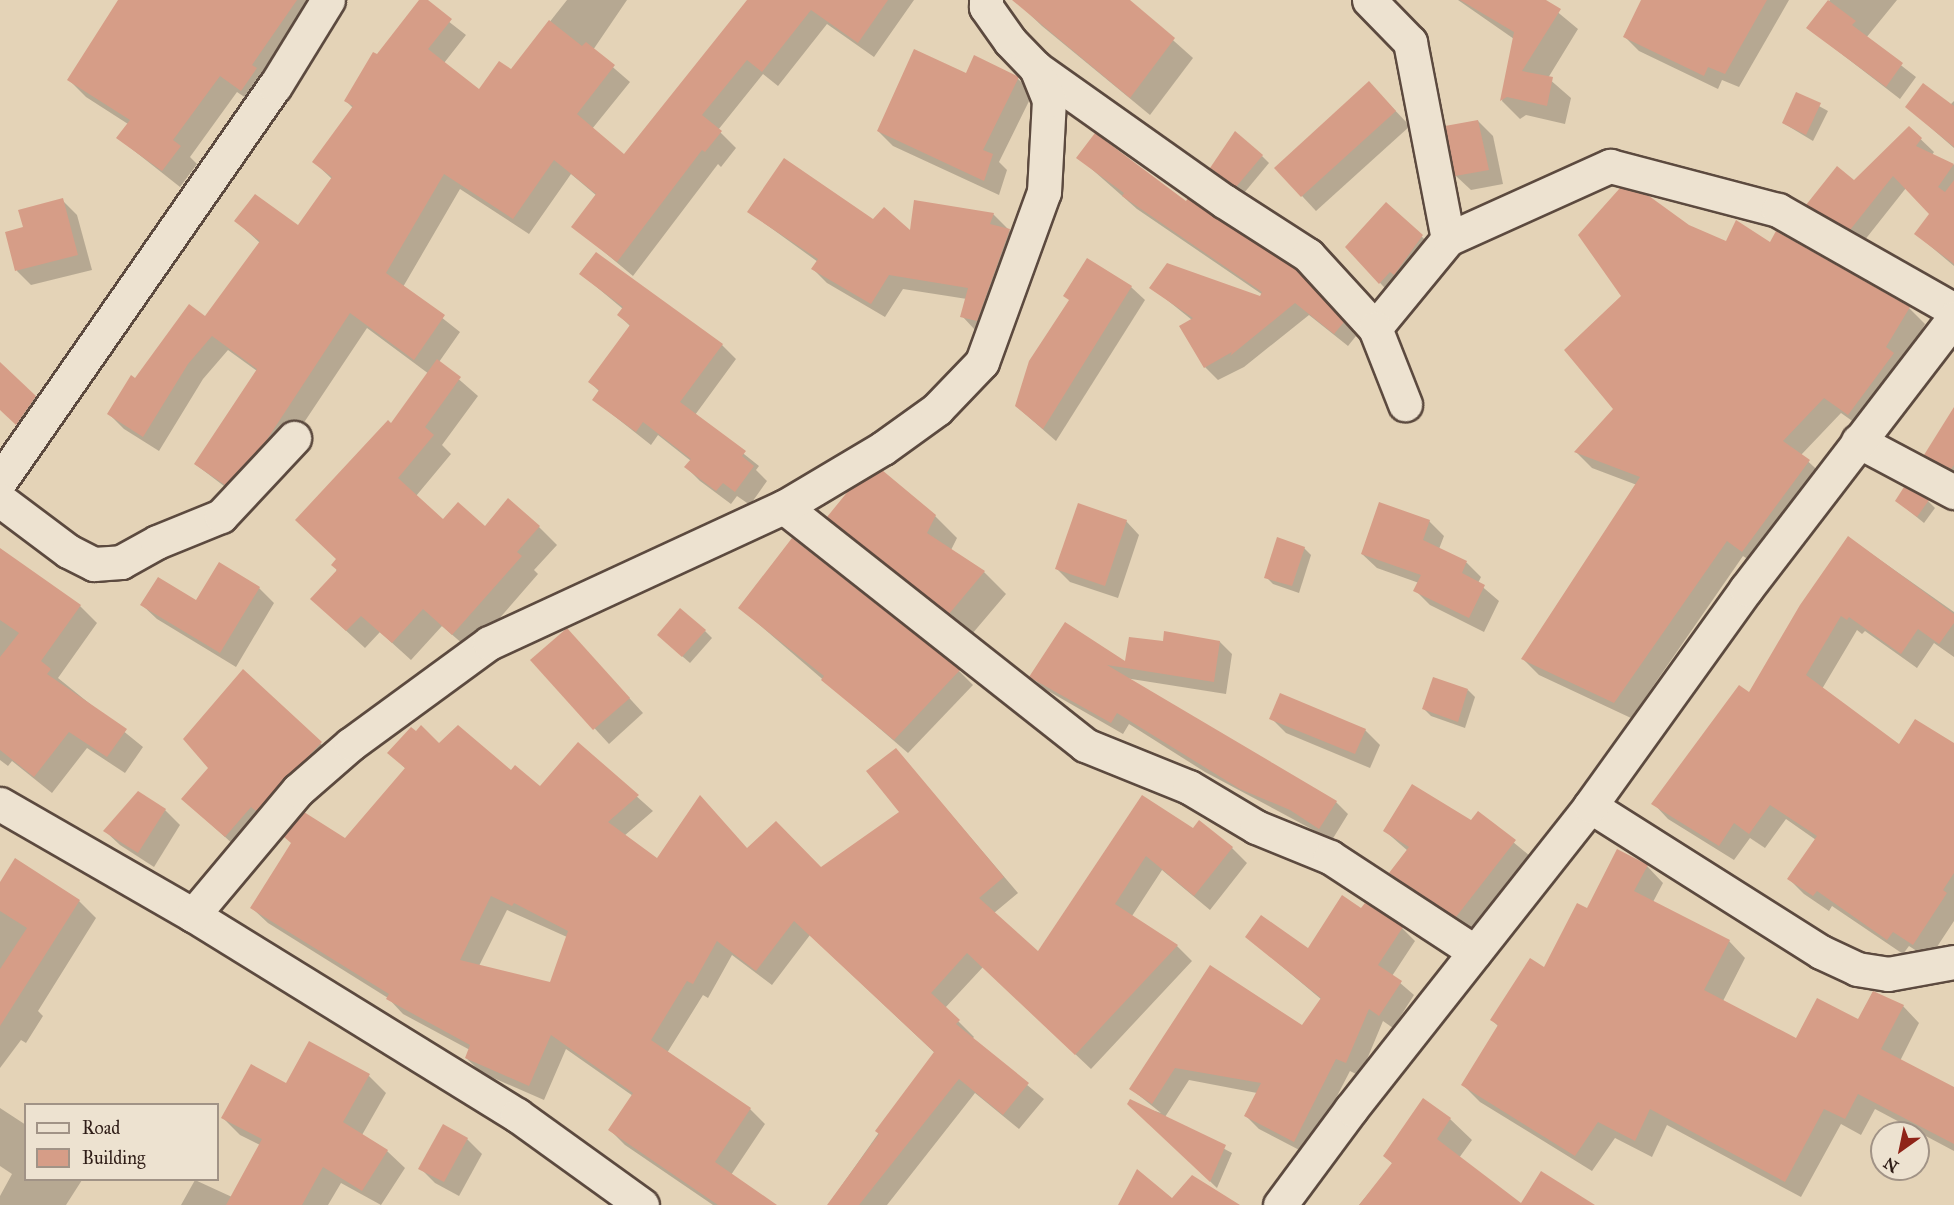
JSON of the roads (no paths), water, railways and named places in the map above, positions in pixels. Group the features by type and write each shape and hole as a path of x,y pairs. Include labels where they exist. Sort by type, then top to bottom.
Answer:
{"street":[{"path":"0,481 274,86 328,0"},
{"path":"986,0 986,7 1010,41 1036,68 1224,201 1308,255 1375,328 1405,404"},
{"path":"1369,0 1410,42 1448,239"},
{"path":"193,915 298,790 351,744 489,643 784,507 884,448 937,409 982,362 1044,192 1049,100 1036,68"},
{"path":"1375,328 1448,239 1610,166 1778,210 1954,310"},
{"path":"1280,1205 1590,806 1746,589 1954,318"},
{"path":"0,500 68,551 94,564 121,562 157,542 221,516 294,438"},
{"path":"1858,441 1954,492"},
{"path":"784,507 1085,745 1188,787 1256,827 1330,857 1475,952"},
{"path":"0,804 193,915 517,1115 642,1205"},
{"path":"1590,806 1821,952 1857,969 1888,974 1954,962"}]}
